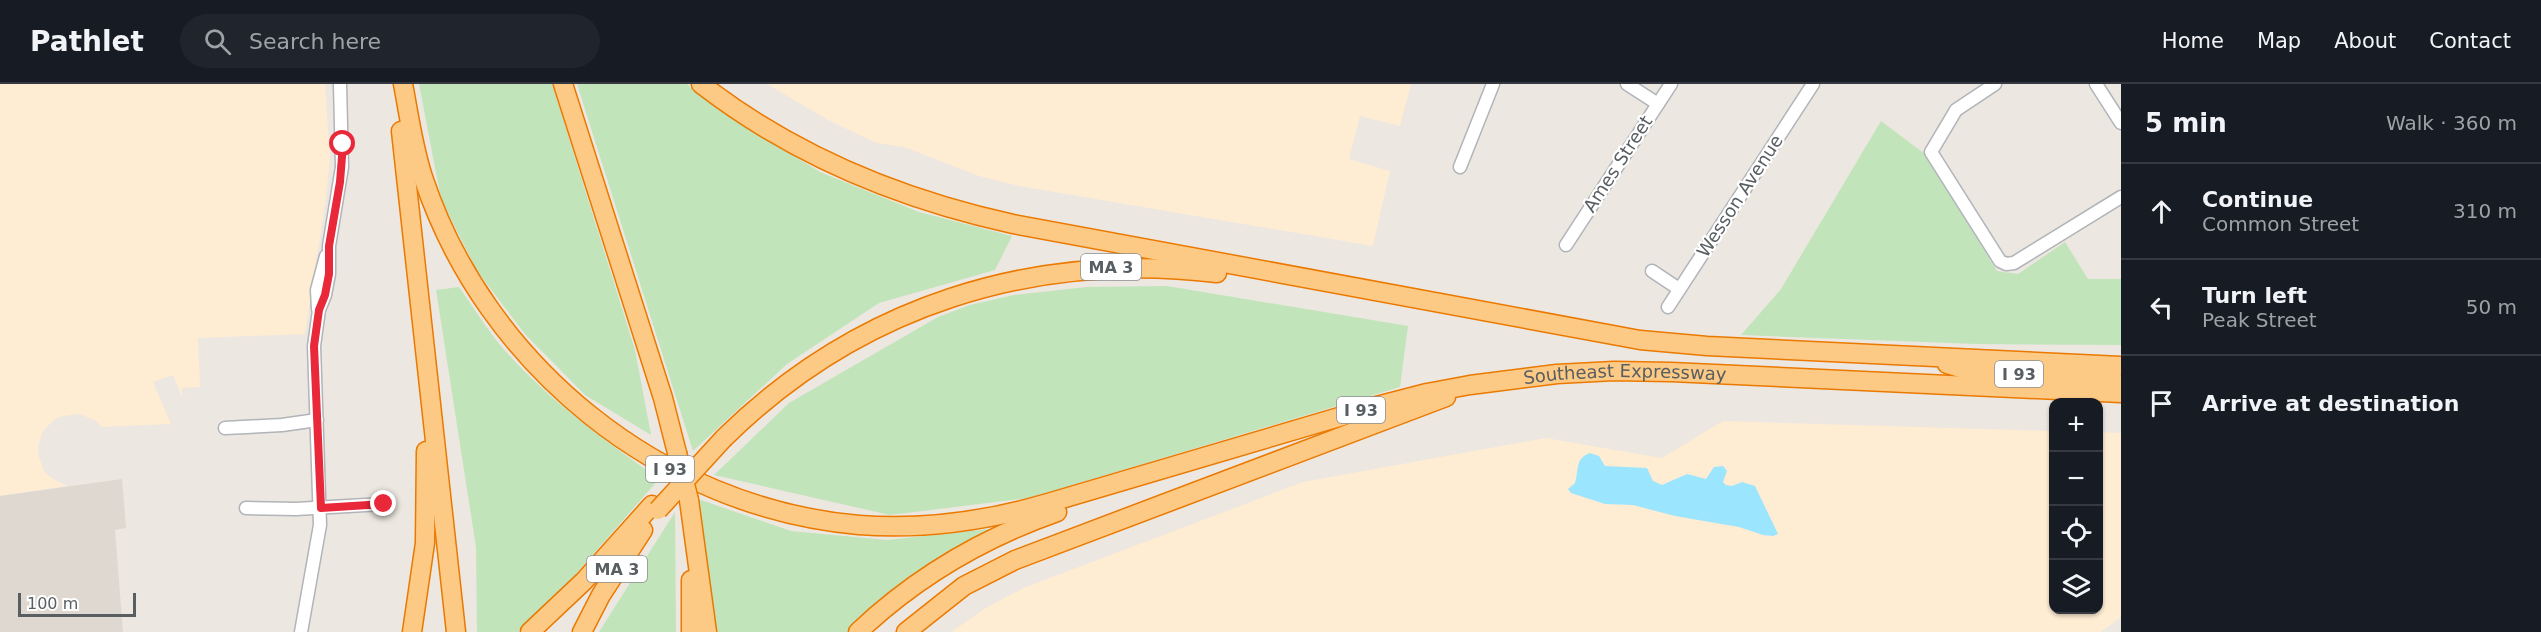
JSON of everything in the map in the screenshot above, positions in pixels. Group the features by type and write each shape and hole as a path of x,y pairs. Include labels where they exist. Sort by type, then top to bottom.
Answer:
{"highway":[{"path":"396,84 456,632"},
{"name":"I 93","path":"404,84 416,152 429,192 455,252 485,302 516,343 556,386 606,428 661,464 714,489 776,510 830,521 881,526 947,524 991,518 1142,476"},
{"path":"562,84 663,398 687,500 707,632"},
{"name":"I 93","path":"701,84 752,121 802,150 861,178 922,201 1013,224 1338,284"},
{"name":"MA 3","path":"582,632 616,570 655,508 724,438 791,381 853,342 933,304 1010,280 1076,270 1129,267 1189,270 1282,282 1338,284"},
{"name":"Southeast Expressway","path":"1338,284 1640,340 1707,346 2121,366"},
{"name":"I 93","path":"1919,356 1973,372 2121,380"},
{"name":"Southeast Expressway","path":"1142,476 1380,405 1470,385 1557,374 1614,371 2121,393"},
{"name":"I 93","path":"1918,383 1973,372 2121,373"},
{"path":"412,632 425,543 428,374"},
{"path":"906,632 951,596 979,578 1015,560 1428,405 1470,385"},
{"path":"858,632 912,587 960,555 1012,529 1093,499 1142,476"},
{"path":"687,500 691,632"},
{"path":"530,632 584,581 655,508"}],"street":[{"path":"300,632 319,541 321,508 314,357 319,310 328,279 329,246 342,160 340,84"},
{"path":"1460,166 1493,84"},
{"path":"1627,84 1658,104"},
{"name":"Ames Street","path":"1566,245 1671,84"},
{"name":"Wesson Avenue","path":"1668,307 1813,84"},
{"path":"1995,84 1956,110 1931,152 1998,258 2006,264 2014,263 2121,197"},
{"path":"2096,84 2120,118"},
{"path":"1652,272 1679,289"},
{"path":"225,428 288,425 317,420"},
{"path":"246,508 321,508 384,504"}],"shaded area":[{"path":"0,84 325,84 330,158 305,334 198,338 200,387 182,388 182,397 173,375 153,382 171,424 102,427 96,421 80,414 55,419 43,431 38,454 44,471 67,486 0,496"},
{"path":"767,84 1411,84 1400,126 1360,116 1349,159 1390,171 1373,246 1019,186 979,176 904,147 876,143 828,120"},
{"path":"1723,421 2049,431 2049,614 2103,614 2103,432 2121,433 2121,617 2101,632 951,632 987,607 1026,587 1303,482 1546,438 1662,458"},
{"path":"122,479 126,528 115,530 123,632 0,632 0,496"}],"green space":[{"path":"419,84 552,84 635,350 651,435 585,395 525,334 477,271 441,199"},
{"path":"577,84 687,84 718,109 820,172 919,212 1012,236 995,270 879,303 787,364 693,451"},
{"path":"1881,121 1925,154 1997,271 2018,274 2065,242 2088,279 2121,279 2121,345 1976,344 1741,335 1781,289"},
{"path":"1167,286 1408,326 1400,387 1029,498 890,515 714,475 789,403 938,317 970,305 1014,295 1087,287"},
{"path":"459,287 496,340 532,379 573,415 659,479 568,583 518,632 477,632 476,547 436,290"},
{"path":"698,499 791,531 887,540 989,529 883,598 850,632 715,632"},
{"path":"675,512 676,632 599,632"}],"water":[{"path":"1590,453 1599,456 1605,466 1647,468 1653,481 1662,485 1687,474 1706,479 1714,467 1723,466 1727,471 1723,482 1726,485 1732,486 1742,482 1755,486 1778,534 1763,535 1739,527 1675,516 1633,505 1605,504 1571,493 1568,489 1575,483 1578,465 1585,455"}],"route":[{"path":"343,144 340,182 329,246 329,274 314,339 321,508 384,504"}]}
